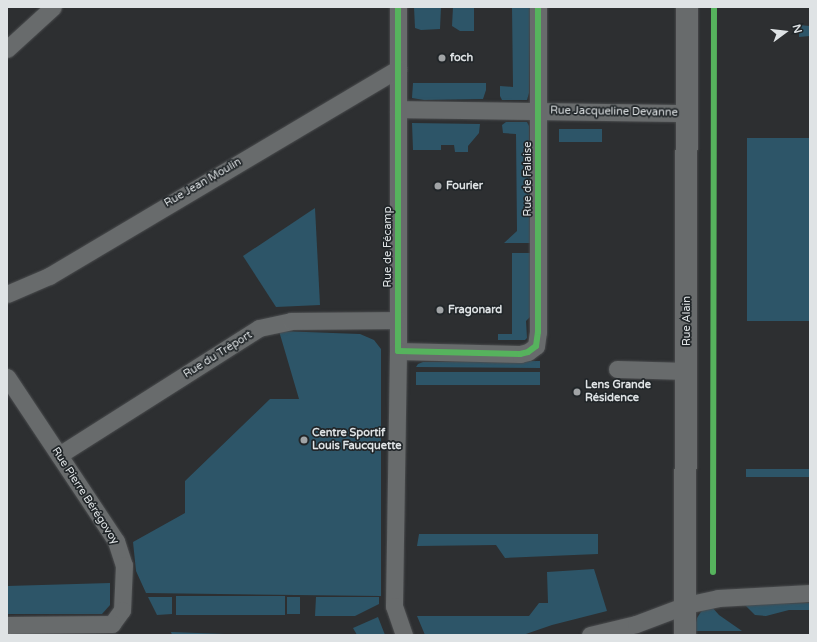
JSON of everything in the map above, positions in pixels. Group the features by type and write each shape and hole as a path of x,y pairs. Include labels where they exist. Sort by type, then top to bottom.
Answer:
{"street":[{"path":"10,40 53,7"},
{"name":"Rue de Fécamp","path":"398,7 398,351 394,606 404,635"},
{"name":"Rue de Falaise","path":"398,351 520,354 528,352 537,342 539,111 538,7"},
{"name":"Rue Alain","path":"686,635 687,7"},
{"name":"Rue Jean Moulin","path":"7,294 49,276 398,69"},
{"name":"Rue Jacqueline Devanne","path":"398,109 687,112"},
{"name":"Rue du Tréport","path":"59,456 260,328 291,321 397,320"},
{"path":"617,369 687,371"},
{"name":"Rue Pierre Bérégovoy","path":"7,377 116,541 124,565 122,610 112,624 7,625"},
{"path":"590,635 636,624 686,605 718,598 810,593"}],"shaded area":[{"path":"414,7 441,7 440,29 421,30 415,28"},
{"path":"453,7 474,7 474,31 460,31 452,26"},
{"path":"512,7 530,7 529,93 527,100 502,100 500,96 500,86 513,87"},
{"path":"799,25 810,26 810,36 799,37"},
{"path":"413,83 486,83 486,90 483,99 424,100 412,98"},
{"path":"506,122 527,122 529,126 530,243 504,243 517,231 516,134 503,133 502,125"},
{"path":"412,123 480,124 479,133 468,146 468,152 455,152 454,145 441,145 441,150 413,150"},
{"path":"559,129 602,129 602,142 559,142"},
{"path":"747,138 810,138 810,321 747,321"},
{"path":"315,208 320,305 276,307 243,256"},
{"path":"512,253 530,253 530,317 526,321 527,338 525,340 498,340 498,334 512,334"},
{"name":"Centre Sportif Louis Faucquette","path":"279,331 360,334 374,340 381,349 381,596 146,593 136,571 133,542 185,513 185,481 270,399 299,399"},
{"path":"540,361 540,368 416,367 418,364 423,362"},
{"path":"416,372 540,372 540,385 416,385"},
{"path":"746,469 810,469 810,477 746,477"},
{"path":"419,534 598,534 598,554 505,558 496,545 417,546"},
{"path":"594,569 607,611 552,625 523,635 425,635 417,616 529,616 539,603 548,603 547,572"},
{"path":"110,583 110,605 102,614 7,614 7,586"},
{"path":"176,596 285,596 285,615 176,615"},
{"path":"148,597 172,597 172,614 157,615"},
{"path":"287,597 300,597 300,614 287,614"},
{"path":"316,597 379,597 379,604 355,616 315,616"},
{"path":"810,603 810,610 789,610 766,616 755,615 744,604"},
{"path":"711,606 719,615 742,631 694,631 697,618 702,610"},
{"path":"378,617 385,635 357,635 353,628"},
{"path":"171,632 225,634 226,635 172,635"}],"cycle path":[{"path":"398,7 398,351 520,354 528,352 536,346 538,332 538,7"},
{"path":"713,572 714,7"}],"place":[{"name":"foch","path":"442,58"},
{"name":"Fourier","path":"438,186"},
{"name":"Fragonard","path":"440,310"},
{"name":"Lens Grande Résidence","path":"577,392"},
{"name":"Centre Sportif Louis Faucquette","path":"304,440"}]}
